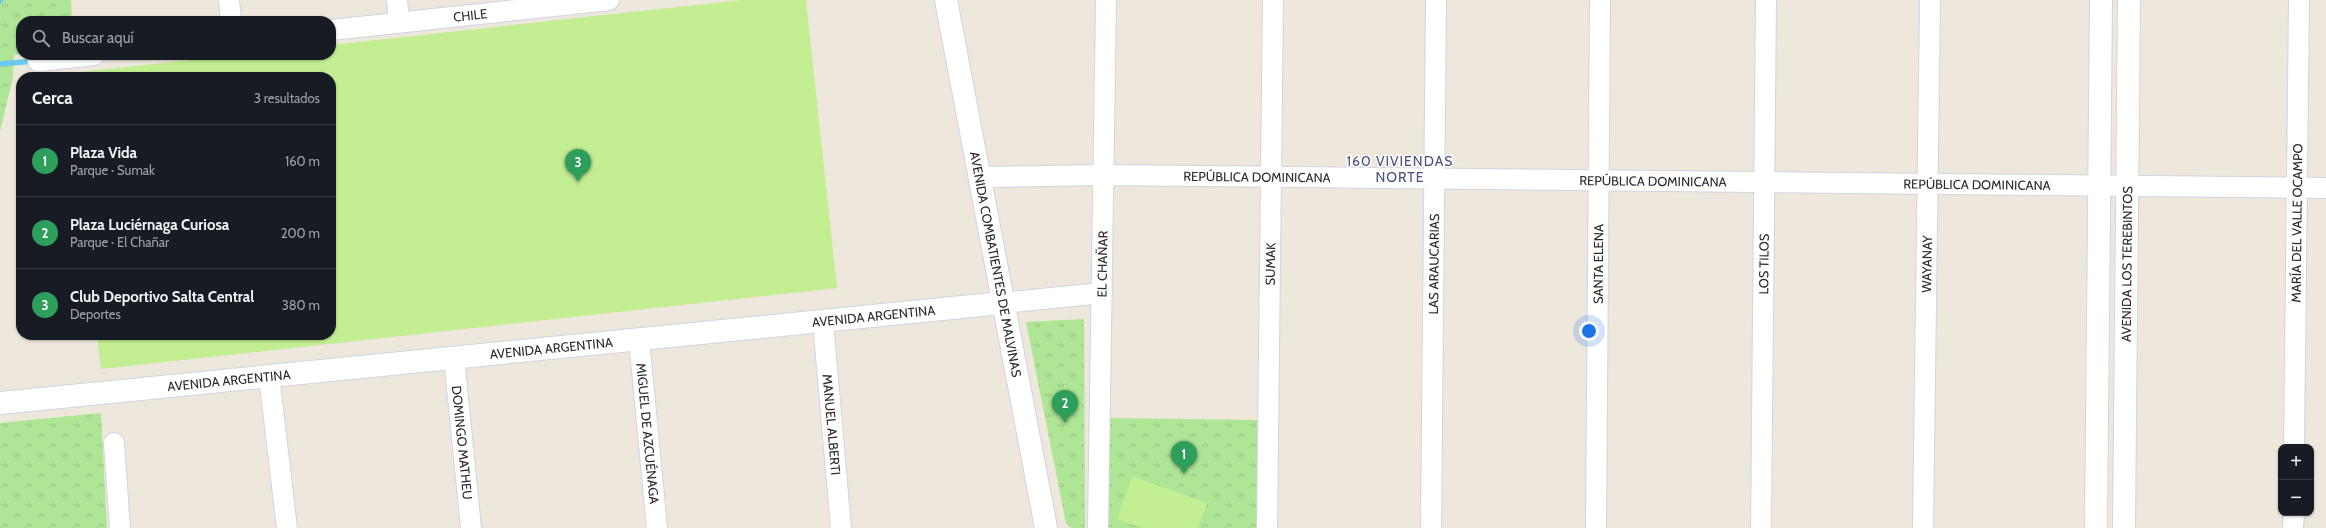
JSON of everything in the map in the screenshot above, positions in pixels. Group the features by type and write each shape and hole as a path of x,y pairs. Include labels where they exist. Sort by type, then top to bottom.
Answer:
{"street":[{"path":"229,0 231,16"},
{"path":"397,0 399,22"},
{"name":"CHILE","path":"336,29 570,2 609,0"},
{"name":"AVENIDA COMBATIENTES DE MALVINAS","path":"946,0 980,177 1002,303 1046,528"},
{"name":"EL CHAÑAR","path":"1098,528 1106,0"},
{"name":"SUMAK","path":"1267,528 1273,0"},
{"name":"LAS ARAUCARIAS","path":"1431,528 1436,0"},
{"name":"SANTA ELENA","path":"1596,528 1600,0"},
{"name":"LOS TILOS","path":"1761,528 1766,0"},
{"name":"WAYANAY","path":"1923,528 1926,183 1930,0"},
{"name":"AVENIDA LOS TEREBINTOS","path":"2096,528 2101,0"},
{"name":"AVENIDA LOS TEREBINTOS","path":"2124,528 2129,0"},
{"name":"MARÍA DEL VALLE OCAMPO","path":"2294,444 2299,0"},
{"path":"38,61 47,60"},
{"name":"REPÚBLICA DOMINICANA","path":"980,177 1103,175 2326,188"},
{"name":"AVENIDA ARGENTINA","path":"0,403 1102,293"},
{"name":"MANUEL ALBERTI","path":"823,322 841,528"},
{"name":"MIGUEL DE AZCUÉNAGA","path":"638,339 657,528"},
{"name":"DOMINGO MATHEU","path":"454,358 471,528"},
{"path":"268,376 287,528"},
{"path":"114,443 120,528"},
{"path":"2294,516 2294,528"}],"green space":[{"path":"0,0 71,0 72,16 16,16 16,54 14,55 13,77 0,131"},
{"path":"742,0 806,0 837,288 101,369 98,340 336,340 336,72 80,72 190,60 336,60 336,44"},
{"path":"1084,319 1085,528 1071,528 1066,523 1026,322"},
{"path":"101,413 107,528 0,528 0,423"},
{"path":"1110,418 1260,420 1257,528 1108,528"},
{"path":"1132,476 1207,503 1198,528 1143,528 1117,519"}],"waterway":[{"path":"0,64 34,61"}],"place":[{"name":"Club Deportivo Salta Central","path":"578,182"},
{"name":"Plaza Luciérnaga Curiosa","path":"1065,423"},
{"name":"Plaza Vida","path":"1184,474"}],"district":[{"name":"160 VIVIENDAS NORTE","path":"1400,170"}]}
